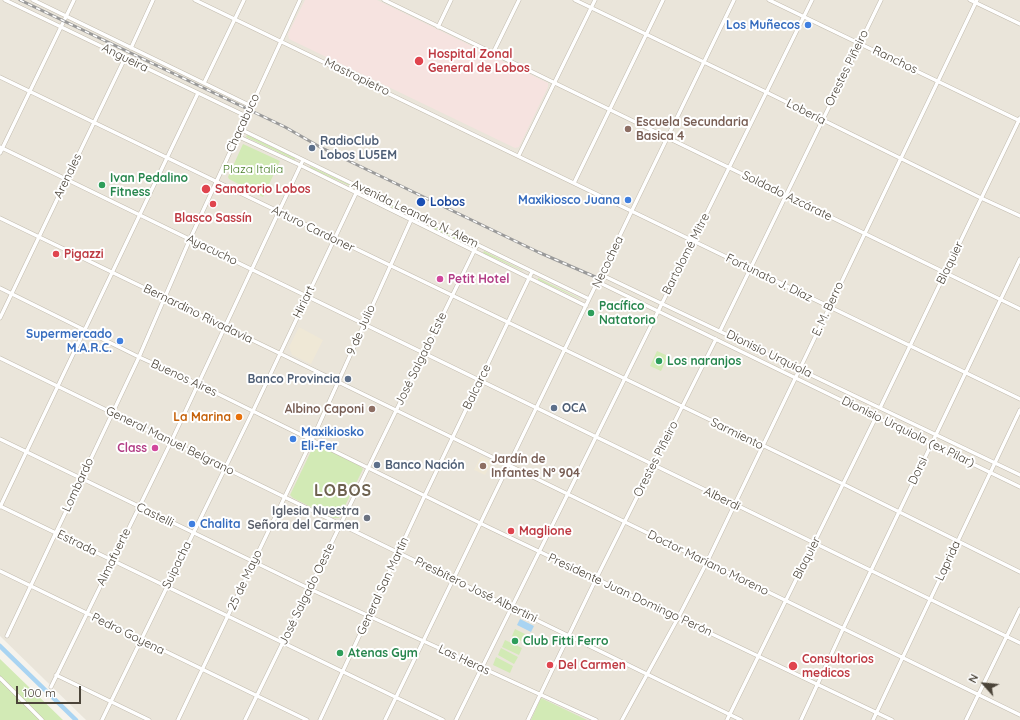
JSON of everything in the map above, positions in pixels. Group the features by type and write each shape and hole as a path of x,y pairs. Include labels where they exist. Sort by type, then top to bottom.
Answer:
{"street":[{"name":"Angueira","path":"5,0 246,116"},
{"name":"Angueira","path":"34,0 251,106"},
{"path":"0,153 1,148 30,92 74,0"},
{"path":"131,48 153,0"},
{"name":"Mastropietro","path":"195,0 281,40 519,156"},
{"path":"204,83 244,0"},
{"name":"Chacabuco","path":"139,357 240,129 300,0"},
{"name":"Soldado Azcárate","path":"384,0 1020,309"},
{"path":"438,26 451,0"},
{"path":"493,53 519,0"},
{"name":"Lobería","path":"575,0 1020,216"},
{"path":"519,156 595,0"},
{"path":"574,183 663,0"},
{"name":"Necochea","path":"385,720 734,0"},
{"name":"Ranchos","path":"769,0 1020,120"},
{"name":"Bartolomé Mitre","path":"456,720 812,0"},
{"name":"Orestes Piñeiro","path":"720,331 880,0"},
{"path":"970,0 976,1 1020,24"},
{"name":"E. M. Berro","path":"622,720 707,562 976,1"},
{"name":"Arenales","path":"0,318 125,58"},
{"name":"Arturo Cardoner","path":"0,78 453,296"},
{"path":"0,506 59,387 112,272 198,93"},
{"name":"Blaquier","path":"880,408 1020,120"},
{"name":"Avenida Leandro N. Alem","path":"240,129 589,299"},
{"name":"Avenida Leandro N. Alem","path":"237,136 300,165 586,306"},
{"name":"Ayacucho","path":"1,148 424,353"},
{"name":"Fortunato J. Díaz","path":"519,156 1020,399"},
{"name":"Almafuerte","path":"51,687 198,384 303,160"},
{"name":"Hiriart","path":"253,411 359,187"},
{"path":"398,213 400,207"},
{"name":"Bernardino Rivadavia","path":"0,218 396,410"},
{"name":"9 de Julio","path":"312,440 411,220"},
{"path":"426,228 429,221"},
{"name":"José Salgado Este","path":"369,468 477,245"},
{"name":"Dorsi","path":"801,720 1020,259"},
{"name":"Balcarce","path":"425,495 532,272"},
{"name":"Dionisio Urquiola","path":"602,275 936,434"},
{"name":"Dionisio Urquiola","path":"598,282 796,378"},
{"name":"Buenos Aires","path":"0,288 369,468"},
{"name":"Sarmiento","path":"453,296 682,408 843,484 1020,572"},
{"name":"Orestes Piñeiro","path":"528,720 624,522 716,340"},
{"name":"Alberdi","path":"424,353 1020,643"},
{"name":"Lombardo","path":"7,636 139,357"},
{"name":"General Manuel Belgrano","path":"0,358 341,524"},
{"name":"Dionisio Urquiola (ex Pilar)","path":"796,378 1020,487"},
{"name":"Doctor Mariano Moreno","path":"396,410 1020,715"},
{"name":"Laprida","path":"873,720 1020,410"},
{"name":"Suipacha","path":"102,720 253,411"},
{"name":"Blaquier","path":"727,720 876,417"},
{"name":"Dionisio Urquiola (ex Pilar)","path":"936,434 1020,475"},
{"name":"Castelli","path":"0,440 310,589"},
{"name":"25 de Mayo","path":"178,720 312,440"},
{"name":"Presidente Juan Domingo Perón","path":"369,468 480,524 892,720"},
{"name":"José Salgado Oeste","path":"245,720 369,468"},
{"name":"General San Martín","path":"320,720 425,495"},
{"name":"Estrada","path":"0,506 443,720"},
{"name":"Presbítero José Albertini","path":"341,524 741,720"},
{"name":"Pedro Goyena","path":"0,572 307,720"},
{"name":"Las Heras","path":"310,589 596,720"},
{"path":"966,720 1020,609"},
{"path":"56,676 149,720"},
{"path":"0,678 42,720"}],"shaded area":[{"path":"0,0 1020,0 1020,720 86,720 0,636"},
{"name":"Hospital Zonal General de Lobos","path":"305,0 377,0 548,83 548,87 519,147 515,148 289,39 288,34"},
{"path":"299,327 323,340 311,364 292,355 289,347"},
{"name":"Jardín de Infantes Nº 904","path":"481,456 492,462 485,475 474,470"}],"green space":[{"path":"247,135 295,158 295,160 246,137"},
{"name":"Plaza Italia","path":"243,144 280,161 263,197 229,179 228,177"},
{"path":"310,166 350,185 350,186 310,168"},
{"path":"366,193 395,207 395,209 366,195"},
{"path":"434,227 468,243 468,245 433,229"},
{"path":"484,251 522,270 523,271 483,253"},
{"path":"538,278 579,298 580,299 538,280"},
{"name":"Los naranjos","path":"657,351 668,356 661,371 650,366"},
{"path":"314,445 318,445 360,466 363,469 339,518 333,518 293,498 290,495"},
{"path":"515,629 529,636 525,643 512,636"},
{"path":"505,640 522,648 519,655 502,647"},
{"path":"501,648 518,657 514,664 498,655"},
{"path":"496,657 513,666 510,673 493,665"},
{"path":"0,659 63,720 0,720"},
{"path":"541,698 587,720 531,720"}],"water":[{"path":"520,619 534,626 531,632 517,625"}],"waterway":[{"path":"0,646 76,720"}],"railway":[{"path":"20,0 285,127 320,147 538,252 600,279"}],"place":[{"name":"Los Muñecos","path":"808,25"},
{"name":"Hospital Zonal General de Lobos","path":"419,61"},
{"name":"Escuela Secundaria Basica 4","path":"628,129"},
{"name":"RadioClub Lobos LU5EM","path":"312,148"},
{"name":"Ivan Pedalino Fitness","path":"102,185"},
{"name":"Sanatorio Lobos","path":"206,189"},
{"name":"Maxikiosco Juana","path":"628,200"},
{"name":"Lobos","path":"421,202"},
{"name":"Blasco Sassín","path":"213,204"},
{"name":"Pigazzi","path":"56,254"},
{"name":"Petit Hotel","path":"440,279"},
{"name":"Pacífico Natatorio","path":"591,313"},
{"name":"Supermercado M.A.R.C.","path":"120,341"},
{"name":"Los naranjos","path":"659,361"},
{"name":"Banco Provincia","path":"348,379"},
{"name":"OCA","path":"554,408"},
{"name":"Albino Caponi","path":"372,409"},
{"name":"La Marina","path":"239,417"},
{"name":"Maxikiosko Eli-Fer","path":"293,439"},
{"name":"Class","path":"155,448"},
{"name":"Banco Nación","path":"377,465"},
{"name":"Jardín de Infantes Nº 904","path":"483,466"},
{"name":"Iglesia Nuestra Señora del Carmen","path":"367,518"},
{"name":"Chalita","path":"192,524"},
{"name":"Maglione","path":"511,531"},
{"name":"Club Fitti Ferro","path":"515,641"},
{"name":"Atenas Gym","path":"340,653"},
{"name":"Del Carmen","path":"550,665"},
{"name":"Consultorios medicos","path":"793,666"}],"district":[{"name":"LOBOS","path":"343,491"}]}
